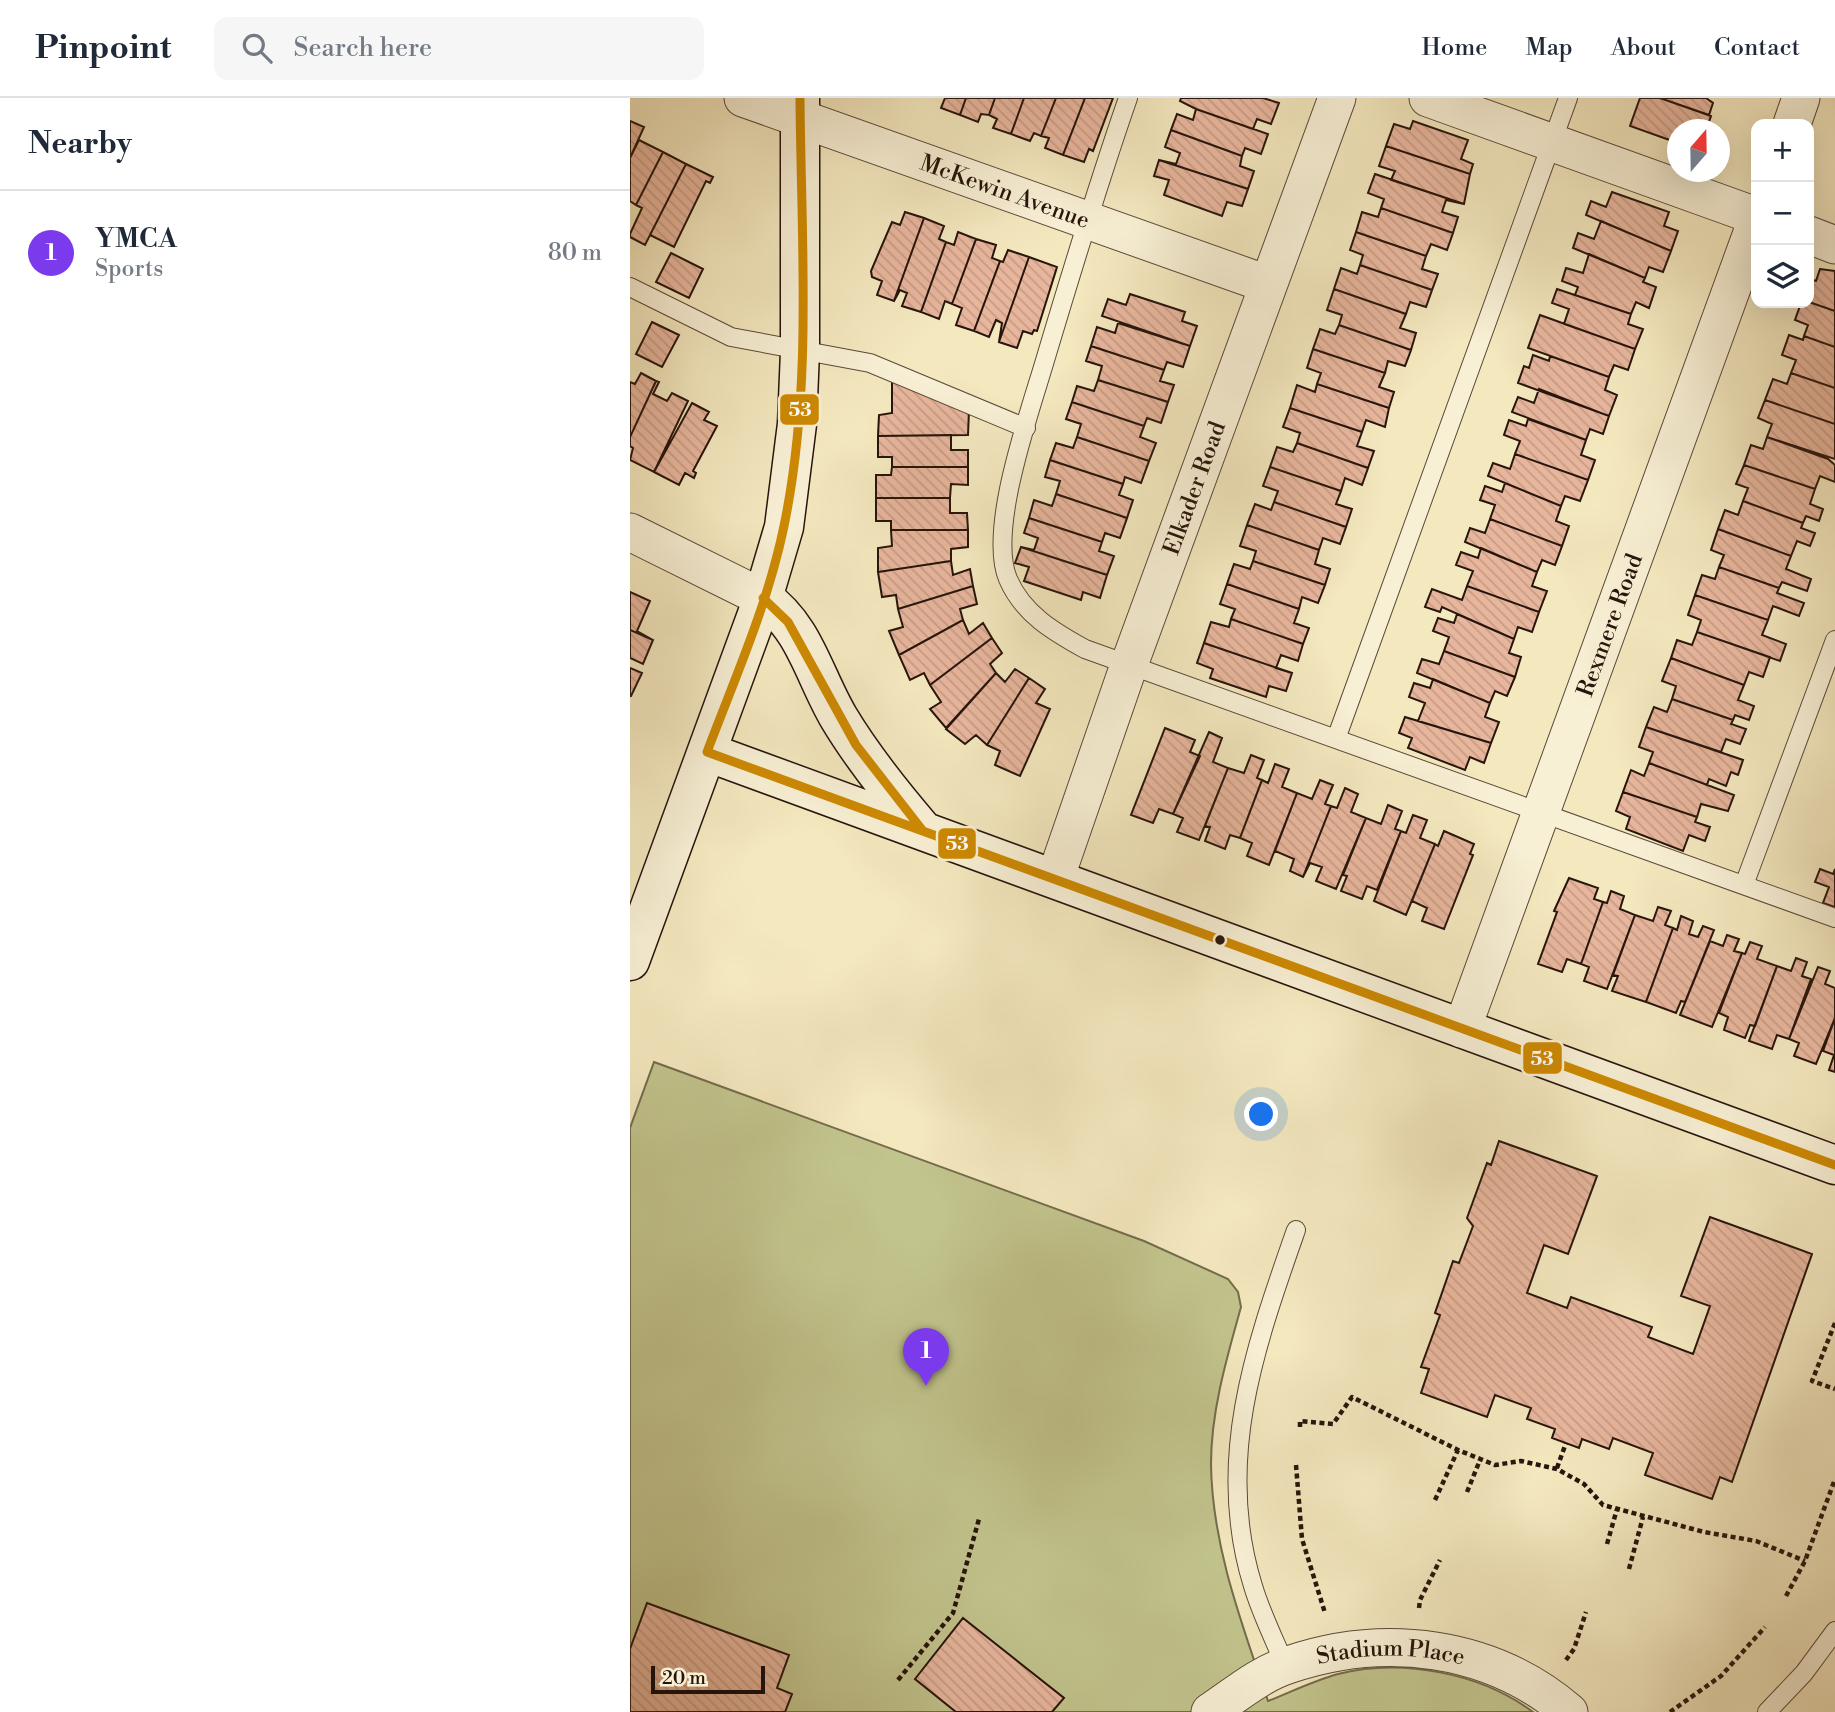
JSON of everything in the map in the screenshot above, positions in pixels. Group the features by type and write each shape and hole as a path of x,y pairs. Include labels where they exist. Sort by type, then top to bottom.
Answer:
{"street":[{"name":"McKewin Avenue","path":"743,98 800,109 1086,221 1266,284"},
{"name":"Elkader Road","path":"1055,879 1266,284 1337,98"},
{"path":"1428,98 1751,217"},
{"path":"1794,119 1801,98"},
{"path":"632,949 707,752 762,598 783,527 791,485 800,351 800,109"},
{"name":"Rexmere Road","path":"1462,1029 1751,233"},
{"path":"1814,237 1835,245"},
{"path":"630,532 762,598 780,610 791,623 837,715 857,748 923,831"},
{"path":"707,752 1835,1165"},
{"name":"Stadium Place","path":"1210,1712 1285,1665 1375,1647 1425,1648 1475,1658 1516,1675 1569,1712"}],"lane":[{"path":"1128,98 1086,221 1026,428 1006,510 1003,549 1007,578 1023,605 1050,630 1085,649 1835,918"},
{"path":"1336,738 1568,98"},
{"path":"630,287 731,337 870,363 1026,428"},
{"path":"1744,885 1835,640"},
{"path":"1285,1665 1253,1587 1242,1542 1238,1461 1241,1418 1257,1340 1296,1230"},
{"path":"1768,1712 1832,1642"}],"path":[{"path":"1835,1323 1812,1381 1835,1389"},
{"path":"1300,1427 1300,1420 1333,1424 1352,1397 1480,1460 1495,1465 1508,1461 1536,1462 1557,1469 1584,1484 1602,1505 1643,1517 1756,1541 1805,1561"},
{"path":"1557,1469 1566,1443"},
{"path":"1435,1500 1458,1450"},
{"path":"1467,1492 1480,1460"},
{"path":"1296,1465 1302,1539 1325,1613"},
{"path":"1786,1596 1805,1561 1835,1479"},
{"path":"1607,1544 1617,1509"},
{"path":"1629,1569 1643,1517"},
{"path":"898,1680 953,1613 979,1519"},
{"path":"1419,1608 1440,1560"},
{"path":"1566,1660 1574,1649 1586,1612"},
{"path":"1670,1712 1721,1676 1765,1627"}],"green space":[{"path":"654,1062 1144,1241 1228,1279 1238,1292 1241,1307 1221,1384 1214,1424 1211,1464 1213,1495 1230,1584 1268,1701 1338,1674 1363,1669 1414,1669 1440,1672 1490,1687 1533,1712 630,1712 630,1128"}],"building":[{"path":"945,98 966,98 960,115 941,108"},
{"path":"966,98 995,98 989,115 981,114 978,122 960,115"},
{"path":"995,98 1024,98 1011,134 993,128 997,119 989,115"},
{"path":"1024,98 1056,98 1041,136 1034,133 1030,141 1011,134"},
{"path":"1056,98 1085,98 1063,155 1045,148 1049,138 1041,136"},
{"path":"1085,98 1113,98 1093,151 1089,149 1084,162 1063,155"},
{"path":"1181,98 1263,98 1279,103 1271,124 1257,119 1253,129 1196,109 1180,101"},
{"path":"1640,98 1660,98 1711,116 1710,119 1667,119 1667,139 1630,126"},
{"path":"1660,98 1706,98 1713,103 1709,115"},
{"path":"1196,109 1268,134 1261,154 1245,148 1242,156 1171,130 1177,114 1193,120"},
{"path":"630,121 644,127 630,158"},
{"path":"1413,121 1468,140 1461,159 1473,164 1470,174 1386,146 1394,124 1410,129"},
{"path":"1171,130 1242,156 1240,166 1254,171 1248,189 1159,160 1176,164 1180,153 1165,147"},
{"path":"639,140 663,152 636,205 630,201 630,158"},
{"path":"1386,146 1470,174 1464,204 1391,180 1395,171 1379,166"},
{"path":"663,152 686,164 645,245 630,237 630,234 642,208 636,205"},
{"path":"1159,160 1248,189 1242,206 1227,202 1222,216 1164,195 1169,180 1154,176"},
{"path":"686,164 713,177 710,183 706,181 674,247 650,235"},
{"path":"1375,174 1464,204 1446,200 1442,212 1458,217 1453,233 1381,208 1384,199 1368,193"},
{"path":"1612,192 1669,212 1664,226 1678,231 1671,251 1586,215 1591,201 1606,207"},
{"path":"1381,208 1453,233 1447,250 1431,244 1426,256 1356,232 1362,212 1378,217"},
{"path":"905,212 924,218 894,301 877,295 882,281 872,277 871,271 892,222 900,225"},
{"path":"924,218 944,226 939,239 946,242 921,312 902,306 907,293 900,290 894,301"},
{"path":"1601,221 1671,251 1663,272 1649,267 1645,278 1573,248 1578,233 1594,239"},
{"path":"958,232 976,239 952,304 945,301 939,319 921,312 946,242 954,245"},
{"path":"1356,232 1426,256 1422,269 1438,274 1432,290 1360,265 1363,255 1350,250"},
{"path":"976,239 996,245 992,258 1000,261 974,331 956,325 962,308 952,304"},
{"path":"1008,250 1029,257 999,342 1002,323 996,320 989,337 974,331 1000,261 1003,262"},
{"path":"671,253 703,269 689,298 656,282"},
{"path":"1589,254 1645,278 1643,282 1656,287 1649,308 1636,302 1631,314 1575,295 1578,287 1562,281 1566,268 1583,273"},
{"path":"1029,257 1057,267 1037,331 1034,330 1032,334 1023,331 1017,348 999,342"},
{"path":"1360,265 1432,290 1426,307 1410,302 1406,314 1334,289 1341,268 1357,274"},
{"path":"1820,269 1835,271 1835,311 1814,304 1814,280"},
{"path":"1334,289 1406,314 1400,328 1416,333 1411,350 1339,325 1342,315 1327,310"},
{"path":"1557,289 1631,314 1628,324 1643,329 1635,349 1564,324 1569,309 1552,303"},
{"path":"1130,294 1185,312 1182,321 1197,326 1190,346 1102,316 1108,299 1126,305"},
{"path":"1814,304 1835,311 1835,347 1804,336 1808,325 1795,320 1799,308 1814,308"},
{"path":"1540,315 1635,349 1628,370 1614,365 1609,377 1528,348"},
{"path":"652,322 679,335 662,367 636,354"},
{"path":"1118,323 1190,346 1183,367 1167,362 1164,370 1091,346 1097,327 1115,333"},
{"path":"1339,325 1411,350 1405,366 1388,361 1385,373 1313,349 1320,329 1335,334"},
{"path":"1789,335 1803,340 1804,336 1835,347 1835,388 1791,373 1796,360 1782,355"},
{"path":"1091,346 1164,370 1160,381 1174,385 1168,402 1098,380 1102,366 1086,361"},
{"path":"1313,349 1385,373 1379,387 1394,392 1389,408 1317,384 1321,373 1307,368"},
{"path":"1533,355 1549,361 1550,356 1609,377 1605,390 1617,395 1609,416 1518,383 1524,366 1529,368"},
{"path":"641,373 656,381 630,437 630,382 635,384"},
{"path":"1791,373 1835,388 1835,424 1765,400 1773,379 1787,384"},
{"path":"892,380 969,410 968,435 878,436 879,415 892,413"},
{"path":"1098,380 1168,402 1161,423 1147,418 1144,426 1072,402 1077,386 1094,391"},
{"path":"656,381 659,382 653,394 667,401 672,393 688,401 654,472 630,460 633,448 630,446 630,437"},
{"path":"1317,384 1389,408 1385,427 1366,420 1362,432 1290,408 1297,385 1315,392"},
{"path":"1539,389 1609,416 1603,434 1590,429 1586,440 1512,412 1518,397 1534,403"},
{"path":"1765,400 1835,424 1835,459 1767,437 1772,424 1758,418"},
{"path":"1072,402 1144,426 1140,437 1156,443 1149,461 1077,437 1081,424 1066,419"},
{"path":"692,403 709,412 704,420 717,426 693,471 696,473 694,478 685,473 679,485 654,472"},
{"path":"1290,408 1362,432 1357,446 1374,451 1368,468 1297,443 1300,433 1283,427"},
{"path":"1528,419 1586,440 1581,455 1595,460 1588,480 1515,454 1520,441 1504,435 1509,420 1526,426"},
{"path":"951,435 951,450 968,450 968,467 892,467 892,457 878,457 878,436"},
{"path":"1077,437 1149,461 1141,483 1125,477 1123,484 1050,460 1056,443 1073,448"},
{"path":"1767,437 1828,459 1835,465 1835,482 1820,476 1815,489 1744,465 1751,445 1763,449"},
{"path":"1297,443 1368,468 1362,485 1345,478 1341,491 1270,467 1277,447 1293,452"},
{"path":"1515,454 1588,480 1580,501 1565,496 1561,506 1488,476 1493,463 1510,469"},
{"path":"1050,460 1123,484 1119,495 1133,500 1127,518 1056,494 1060,481 1045,477"},
{"path":"1744,465 1815,489 1810,504 1823,509 1819,521 1806,516 1803,523 1743,501 1748,488 1736,484"},
{"path":"892,467 968,467 968,485 951,484 950,498 876,498 876,475 891,475"},
{"path":"1270,467 1341,491 1336,504 1352,509 1346,527 1274,502 1278,491 1263,486"},
{"path":"1505,483 1561,506 1556,521 1569,526 1562,546 1490,519 1495,505 1480,500 1485,486 1502,492"},
{"path":"1056,494 1127,518 1120,538 1105,533 1102,542 1029,518 1034,500 1052,506"},
{"path":"876,498 950,498 950,513 967,513 968,530 891,530 891,521 876,521"},
{"path":"1743,501 1803,523 1801,528 1815,533 1810,546 1797,541 1791,556 1718,529 1725,510 1738,515"},
{"path":"1274,502 1346,527 1340,544 1323,538 1319,550 1247,525 1255,504 1271,510"},
{"path":"1029,518 1102,542 1099,551 1114,556 1107,575 1021,547 1034,550 1038,538 1024,533"},
{"path":"1490,519 1562,546 1555,565 1542,560 1537,572 1465,542 1470,528 1485,533"},
{"path":"1247,525 1319,550 1315,564 1330,569 1325,585 1253,561 1256,551 1240,546"},
{"path":"1718,529 1791,556 1786,569 1811,579 1807,591 1782,582 1779,588 1719,567 1724,555 1711,550"},
{"path":"891,530 968,530 968,547 951,549 951,561 878,572 878,548 892,546"},
{"path":"1021,547 1107,575 1100,598 1083,592 1081,600 1024,581 1029,567 1015,563"},
{"path":"1481,548 1537,572 1532,586 1547,591 1539,612 1467,586 1473,571 1456,565 1461,552 1478,558"},
{"path":"951,561 953,575 970,569 973,586 898,609 896,595 882,597 878,572"},
{"path":"1253,561 1325,585 1318,603 1302,597 1299,609 1227,584 1234,564 1250,569"},
{"path":"1719,567 1779,588 1777,593 1804,603 1799,616 1773,606 1768,620 1695,595 1702,575 1715,579"},
{"path":"1227,584 1299,609 1294,623 1309,628 1303,644 1231,619 1235,609 1220,604"},
{"path":"973,586 977,604 960,609 963,620 899,655 889,631 903,627 898,609"},
{"path":"1467,586 1539,612 1532,632 1518,627 1514,639 1442,607 1440,612 1425,607 1432,589 1462,600"},
{"path":"630,592 650,601 637,631 653,640 630,630"},
{"path":"1695,595 1768,620 1762,635 1786,644 1780,661 1697,632 1701,620 1688,615"},
{"path":"1457,614 1514,639 1509,653 1521,657 1515,677 1444,651 1449,637 1433,631 1438,618 1454,623"},
{"path":"1231,619 1303,644 1298,661 1281,655 1276,668 1204,643 1211,622 1229,627"},
{"path":"963,620 969,634 983,623 992,638 930,685 924,673 910,680 899,655"},
{"path":"630,630 653,640 643,664 630,658"},
{"path":"1697,632 1770,657 1763,677 1749,672 1744,685 1671,658 1677,640 1692,645"},
{"path":"992,638 1002,653 990,664 996,673 946,728 930,709 941,702 930,685"},
{"path":"1204,643 1292,673 1286,691 1269,686 1266,697 1210,678 1213,669 1197,663"},
{"path":"1444,651 1515,677 1507,696 1495,691 1490,703 1417,673 1422,659 1439,664"},
{"path":"1671,658 1744,685 1738,700 1754,706 1749,720 1735,715 1733,720 1672,699 1676,686 1662,681"},
{"path":"630,668 642,673 631,696 630,696"},
{"path":"1015,669 1029,678 987,745 976,735 965,744 946,729 996,673 1005,682"},
{"path":"1029,678 1045,689 1036,703 1050,709 1020,776 995,765 1000,751 987,745"},
{"path":"1433,679 1490,703 1485,717 1499,722 1491,743 1418,721 1425,703 1409,697 1414,683 1430,688"},
{"path":"1672,699 1733,720 1731,724 1746,729 1740,744 1726,739 1721,752 1646,727 1654,707 1667,712"},
{"path":"1405,717 1491,743 1484,763 1470,757 1465,770 1408,748 1412,738 1399,733"},
{"path":"1646,727 1743,760 1738,775 1731,772 1726,786 1709,779 1707,785 1649,763 1653,752 1639,747"},
{"path":"1165,728 1195,740 1190,752 1200,756 1173,814 1159,809 1153,823 1131,815"},
{"path":"1209,732 1222,738 1213,762 1228,768 1199,840 1177,832 1183,818 1173,814"},
{"path":"1251,755 1264,760 1257,778 1262,780 1240,838 1230,835 1225,849 1205,841 1210,827 1205,826 1228,768 1244,773"},
{"path":"1649,763 1734,795 1728,811 1701,804 1697,817 1623,792 1631,770 1644,776"},
{"path":"1275,764 1289,769 1282,787 1297,793 1269,865 1247,856 1252,843 1240,838 1262,780 1268,783"},
{"path":"1320,780 1333,785 1325,804 1331,806 1303,877 1290,871 1294,859 1275,851 1297,793 1312,799"},
{"path":"1345,788 1358,794 1351,812 1366,818 1336,889 1316,881 1322,867 1310,863 1303,877 1331,806 1337,808"},
{"path":"1623,792 1697,817 1695,822 1710,827 1705,841 1689,835 1683,851 1626,829 1630,817 1616,811"},
{"path":"1388,805 1402,811 1395,829 1401,831 1377,890 1367,886 1362,899 1341,891 1347,876 1343,875 1366,818 1381,824"},
{"path":"1413,815 1427,820 1420,838 1435,844 1406,915 1374,901 1401,831 1406,833"},
{"path":"1444,831 1474,844 1470,854 1473,855 1444,929 1422,921 1427,908 1412,901 1435,844 1438,846"},
{"path":"1820,869 1833,874 1835,869 1835,907 1823,903 1829,887 1815,882"},
{"path":"1569,878 1598,888 1594,899 1603,902 1581,964 1567,959 1562,972 1538,964 1557,912 1554,911"},
{"path":"1611,891 1624,896 1620,909 1635,915 1607,989 1584,981 1589,967 1581,964 1603,902 1607,903"},
{"path":"1658,907 1671,911 1665,925 1673,928 1646,1002 1612,991 1618,976 1613,975 1635,915 1653,921"},
{"path":"1681,916 1693,921 1689,934 1698,937 1703,926 1714,930 1685,1002 1681,1001 1676,1013 1646,1002 1673,928 1677,930"},
{"path":"1727,935 1739,939 1734,951 1742,953 1712,1027 1680,1015 1710,941 1723,946"},
{"path":"1750,942 1762,946 1757,959 1777,966 1755,1026 1750,1025 1745,1038 1724,1030 1728,1017 1719,1013 1742,953 1745,954"},
{"path":"1796,958 1807,962 1802,976 1811,979 1789,1039 1777,1035 1772,1049 1749,1041 1777,966 1791,971"},
{"path":"1818,967 1830,971 1825,984 1835,988 1835,1018 1816,1064 1794,1056 1799,1043 1789,1039"},
{"path":"1835,1018 1835,1072 1829,1070 1834,1055 1823,1051"},
{"path":"1499,1141 1597,1176 1568,1254 1544,1245 1527,1293 1567,1308 1571,1297 1652,1327 1648,1337 1693,1354 1710,1306 1681,1296 1710,1217 1812,1254 1732,1482 1720,1477 1712,1499 1645,1475 1653,1453 1613,1438 1609,1449 1582,1439 1579,1448 1552,1438 1555,1429 1527,1419 1531,1408 1495,1395 1487,1417 1421,1393 1429,1369 1421,1367 1440,1315 1435,1313 1453,1261 1459,1263 1473,1226 1467,1218 1487,1163 1491,1165"},
{"path":"647,1603 789,1655 777,1688 792,1694 785,1712 630,1712 630,1649"},
{"path":"963,1618 1064,1698 1052,1712 956,1712 915,1679"}],"transit line":[{"name":"53","path":"800,98 803,313 799,420 793,473 784,526 769,584 707,752 1835,1165"},
{"name":"53","path":"763,598 788,622 856,745 923,831"}],"place":[{"name":"YMCA","path":"926,1386"}]}
